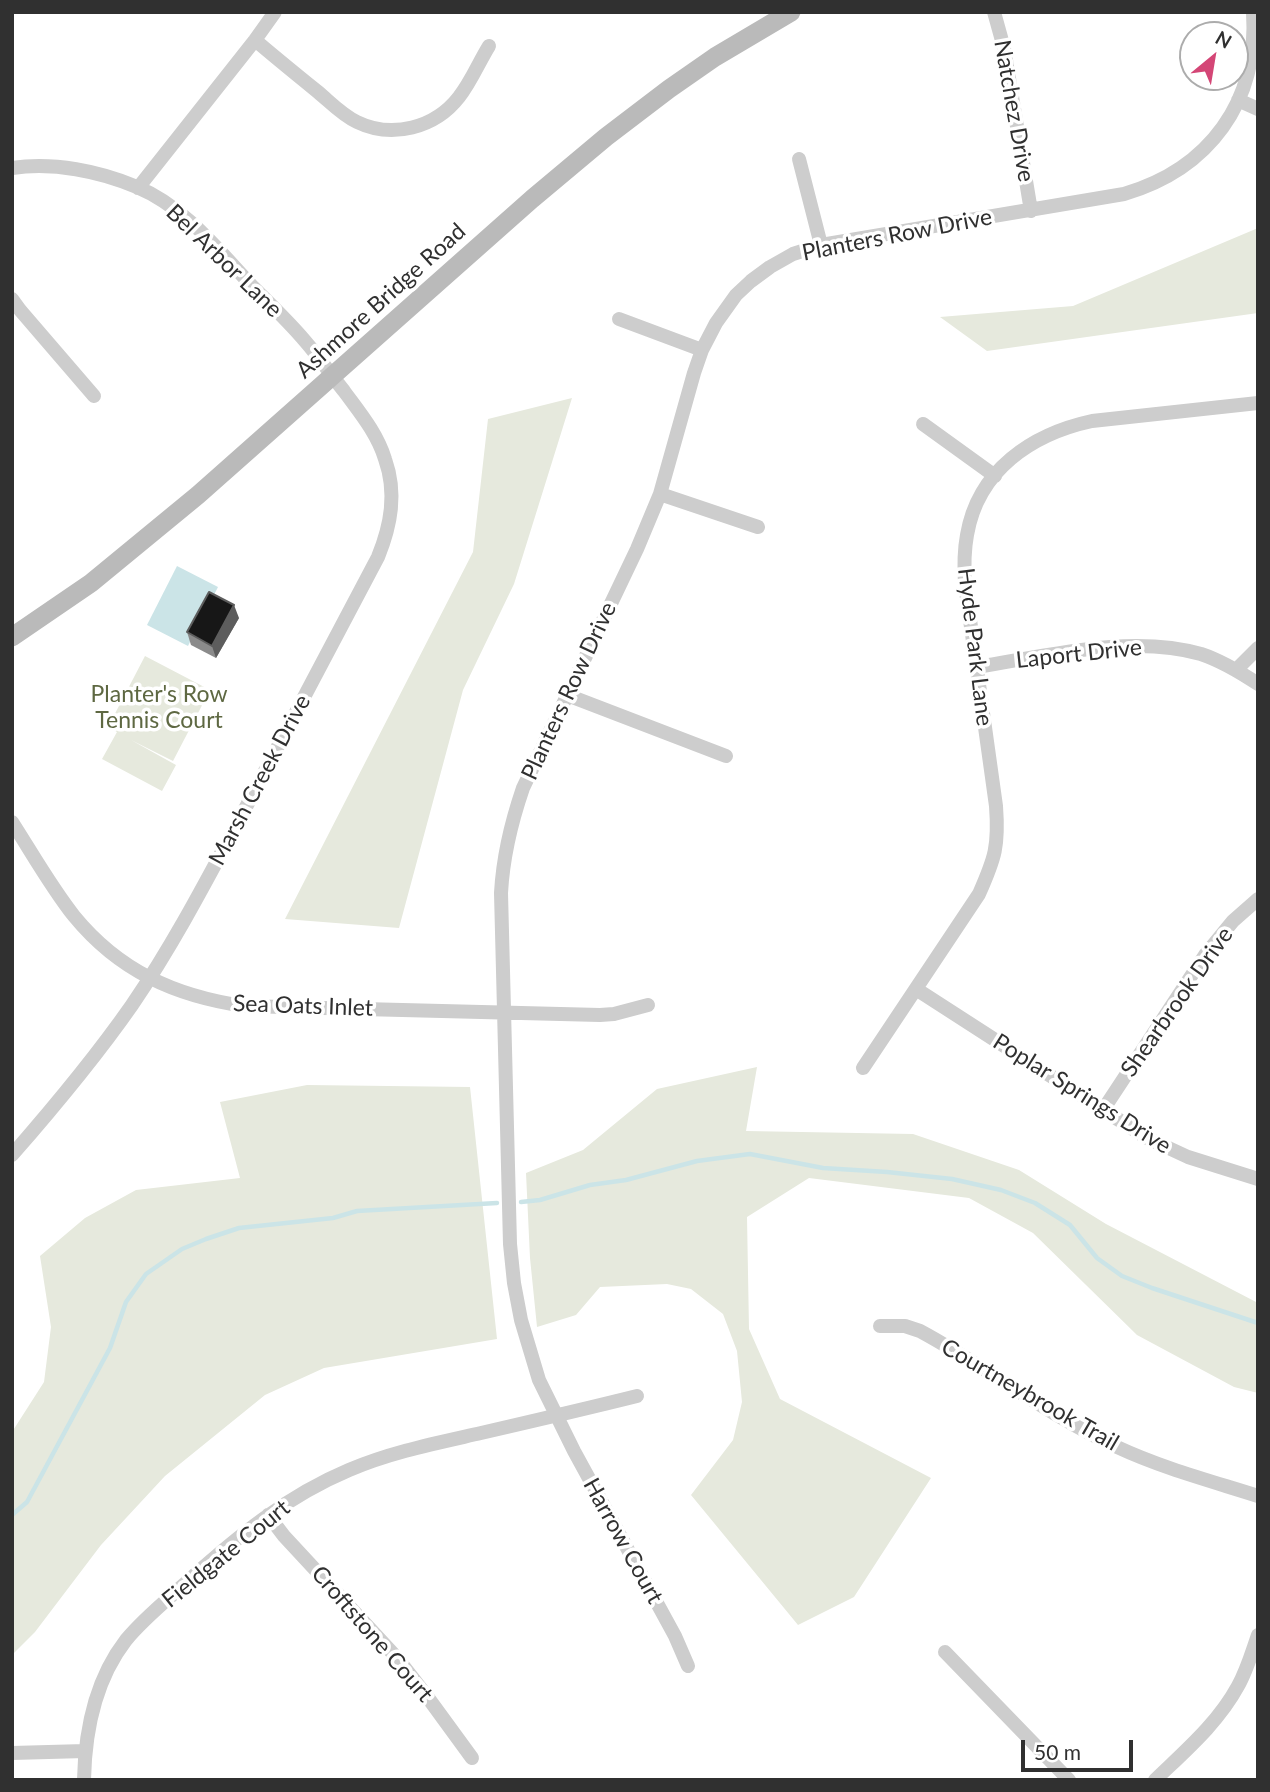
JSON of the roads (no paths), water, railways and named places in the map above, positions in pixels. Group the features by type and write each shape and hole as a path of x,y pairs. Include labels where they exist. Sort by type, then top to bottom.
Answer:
{"main road":[{"name":"Ashmore Bridge Road","path":"12,638 91,583 198,495 532,199 606,137 715,57 791,12"}],"street":[{"path":"138,188 275,12"},
{"name":"Natchez Drive","path":"994,12 1004,48 1031,211"},
{"name":"Planters Row Drive","path":"557,1415 539,1380 521,1320 510,1244 500,893 506,847 523,788 637,549 660,494 702,350 721,314 736,295 770,267 793,254 821,245 1124,194 1164,179 1190,162 1211,143 1228,119 1248,72 1254,29 1253,12"},
{"path":"255,40 348,117 368,127 392,130 405,130 421,125 448,109 460,96 489,46"},
{"path":"1238,100 1258,109"},
{"path":"799,159 821,245"},
{"name":"Bel Arbor Lane","path":"12,168 38,166 102,175 138,188 171,206 198,229 305,341 333,376"},
{"path":"12,299 94,396"},
{"path":"619,319 702,350"},
{"name":"Marsh Creek Drive","path":"12,1155 57,1104 149,979 212,870 378,557 387,535 392,500 386,461 368,423 333,376"},
{"name":"Hyde Park Lane","path":"863,1068 979,894 995,854 998,831 996,806 965,584 964,558 967,532 987,485 1002,466 1021,450 1068,426 1258,403"},
{"path":"923,424 995,476"},
{"path":"660,494 758,527"},
{"name":"Laport Drive","path":"977,667 1079,651 1137,646 1170,647 1202,655 1236,670 1258,684"},
{"path":"1236,670 1258,648"},
{"path":"567,695 726,755"},
{"name":"Sea Oats Inlet","path":"12,822 74,915 93,937 120,961 149,979 214,1002 244,1006 600,1015 648,1005"},
{"name":"Shearbrook Drive","path":"1103,1110 1205,955 1233,921 1258,899"},
{"name":"Poplar Springs Drive","path":"916,989 1147,1138 1188,1157 1258,1180"},
{"name":"Courtneybrook Trail","path":"880,1326 905,1326 920,1331 1060,1417 1116,1447 1144,1459 1258,1496"},
{"name":"Fieldgate Court","path":"85,1780 85,1751 90,1715 110,1666 127,1640 147,1617 268,1514 313,1487 374,1461 436,1443 636,1396"},
{"name":"Harrow Court","path":"557,1415 675,1636 688,1666"},
{"name":"Croftstone Court","path":"268,1514 284,1536 398,1659 472,1758"},
{"path":"1155,1780 1206,1730 1223,1709 1242,1677 1258,1635"},
{"path":"945,1652 1069,1780"},
{"path":"12,1753 85,1751"}],"water":[{"path":"177,566 218,587 188,646 147,625"}],"waterway":[{"path":"521,1202 540,1200 590,1185 626,1180 697,1161 750,1154 823,1168 952,1179 1001,1190 1035,1203 1070,1225 1097,1258 1122,1276 1258,1323"},
{"path":"12,1515 27,1502 110,1348 126,1302 146,1274 182,1249 239,1228 333,1218 357,1211 497,1203"}],"park label":[{"name":"Planter's Row Tennis Court","path":"159,708"}]}
